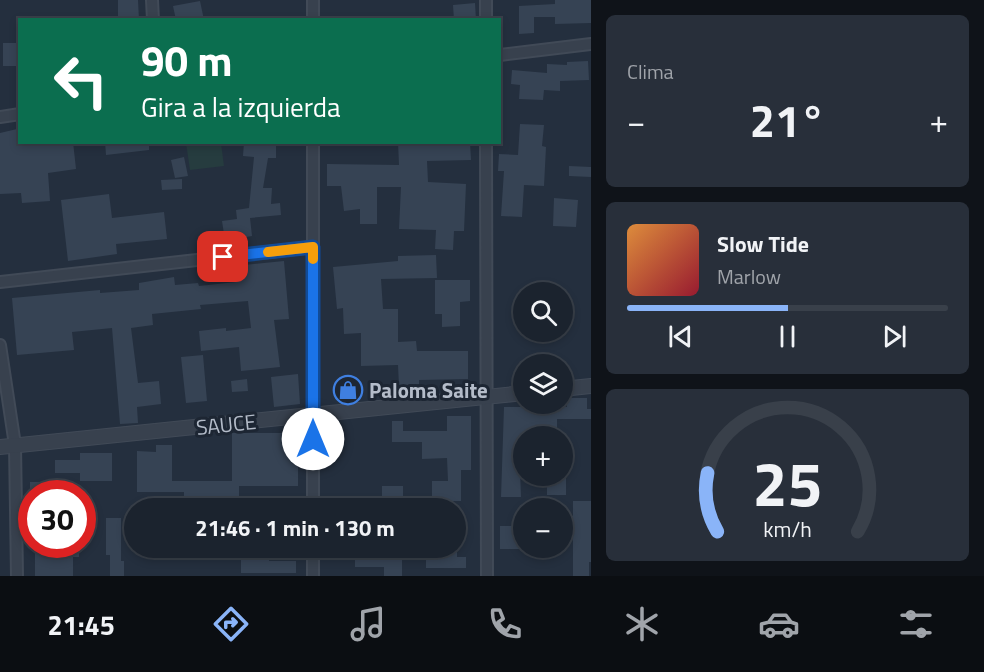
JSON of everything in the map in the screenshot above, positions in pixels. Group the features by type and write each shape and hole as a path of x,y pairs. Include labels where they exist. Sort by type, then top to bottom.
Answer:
{"street":[{"path":"152,0 153,18"},
{"path":"313,0 313,18"},
{"path":"486,0 486,18"},
{"path":"501,55 591,44"},
{"path":"0,117 18,114"},
{"path":"313,144 313,498"},
{"path":"486,144 487,576"},
{"path":"0,282 313,247"},
{"path":"0,345 15,445 17,576"},
{"path":"573,388 591,386"},
{"name":"SAUCE","path":"0,447 513,394"},
{"path":"313,558 313,576"}],"green space":[{"path":"186,144 221,144 224,166 190,170"}],"building":[{"path":"118,0 138,0 139,18 118,18"},
{"path":"555,0 591,0 591,23 555,24 555,17 534,17 534,33 519,34 519,6 555,4"},
{"path":"200,1 204,18 176,18 173,6"},
{"path":"475,3 476,18 454,18 453,5"},
{"path":"3,43 18,43 18,66 3,66"},
{"path":"588,61 589,80 560,81 560,91 544,90 543,100 519,99 520,85 511,84 512,70 547,73 547,64 567,65 567,62"},
{"path":"520,124 544,125 542,146 546,147 544,186 524,185 522,217 501,216 504,171 498,171 499,154 518,155"},
{"path":"17,129 18,144 73,144 76,169 48,173 50,201 22,203 21,193 0,194 0,133"},
{"path":"105,144 149,144 149,150 106,155"},
{"path":"244,144 276,144 276,158 268,158 263,188 272,188 271,204 280,203 281,215 250,218 252,236 240,238 239,231 224,234 222,221 237,219 236,210 249,208 254,157 243,156"},
{"path":"398,144 470,144 471,160 427,161 428,182 466,184 464,231 454,231 453,250 435,249 436,230 399,229 401,187 377,187 377,224 360,224 360,209 344,211 341,186 327,186 327,164 399,165"},
{"path":"184,157 188,176 175,178 171,160"},
{"path":"569,166 591,167 591,177 569,176"},
{"path":"182,179 182,189 162,190 161,180"},
{"path":"109,194 112,218 164,212 167,239 116,244 117,254 68,261 61,200"},
{"path":"554,198 578,200 576,227 553,226"},
{"path":"436,255 437,278 381,279 383,309 398,309 398,342 416,341 417,351 468,351 468,379 419,380 419,384 399,386 398,365 361,366 361,333 344,334 343,308 337,309 333,267 398,261 398,256"},
{"path":"284,261 289,319 274,320 280,367 241,371 239,347 201,351 199,331 251,328 248,301 200,305 201,309 152,314 153,325 131,328 138,383 159,381 161,404 137,407 138,423 120,424 112,328 72,332 74,350 17,355 12,298 100,290 100,293 139,290 139,283 174,277 175,285 198,283 199,286 236,282 235,266"},
{"path":"435,280 470,280 470,301 460,302 460,326 442,327 442,314 435,314"},
{"path":"203,355 207,401 186,403 181,357"},
{"path":"298,374 300,404 274,407 271,377"},
{"path":"247,379 248,391 232,392 231,381"},
{"path":"573,398 587,398 587,409 591,409 591,419 557,419 557,426 513,426 513,486 521,486 521,497 501,497 504,407 513,407 513,414 573,414"},
{"path":"447,416 471,416 471,470 461,470 461,498 432,498 432,481 448,481 447,458 422,459 422,442 392,442 392,421 403,421 403,431 447,431"},
{"path":"232,433 298,433 298,486 239,486 239,498 184,498 184,492 137,492 137,451 156,452 156,445 172,445 172,481 232,481"},
{"path":"80,453 112,453 112,481 80,480 80,473 55,473 55,460 80,460"},
{"path":"382,486 403,486 403,498 382,498"},
{"path":"547,486 566,486 566,495 547,495"},
{"path":"573,501 591,501 589,576 573,576"},
{"path":"106,518 121,518 121,561 124,561 124,576 110,576 110,555 106,555"},
{"path":"500,526 513,526 513,549 500,549"},
{"path":"35,558 73,558 73,576 35,576"},
{"path":"241,558 296,561 296,573 241,573"},
{"path":"355,558 396,558 396,560 402,560 402,576 384,576 384,567 355,567"},
{"path":"426,558 466,558 466,568 426,568"}],"slow traffic":[{"path":"268,252 313,247 313,259"}],"place":[{"name":"Paloma Saite","path":"348,390"}],"route":[{"path":"223,257 313,247 313,439"}]}
